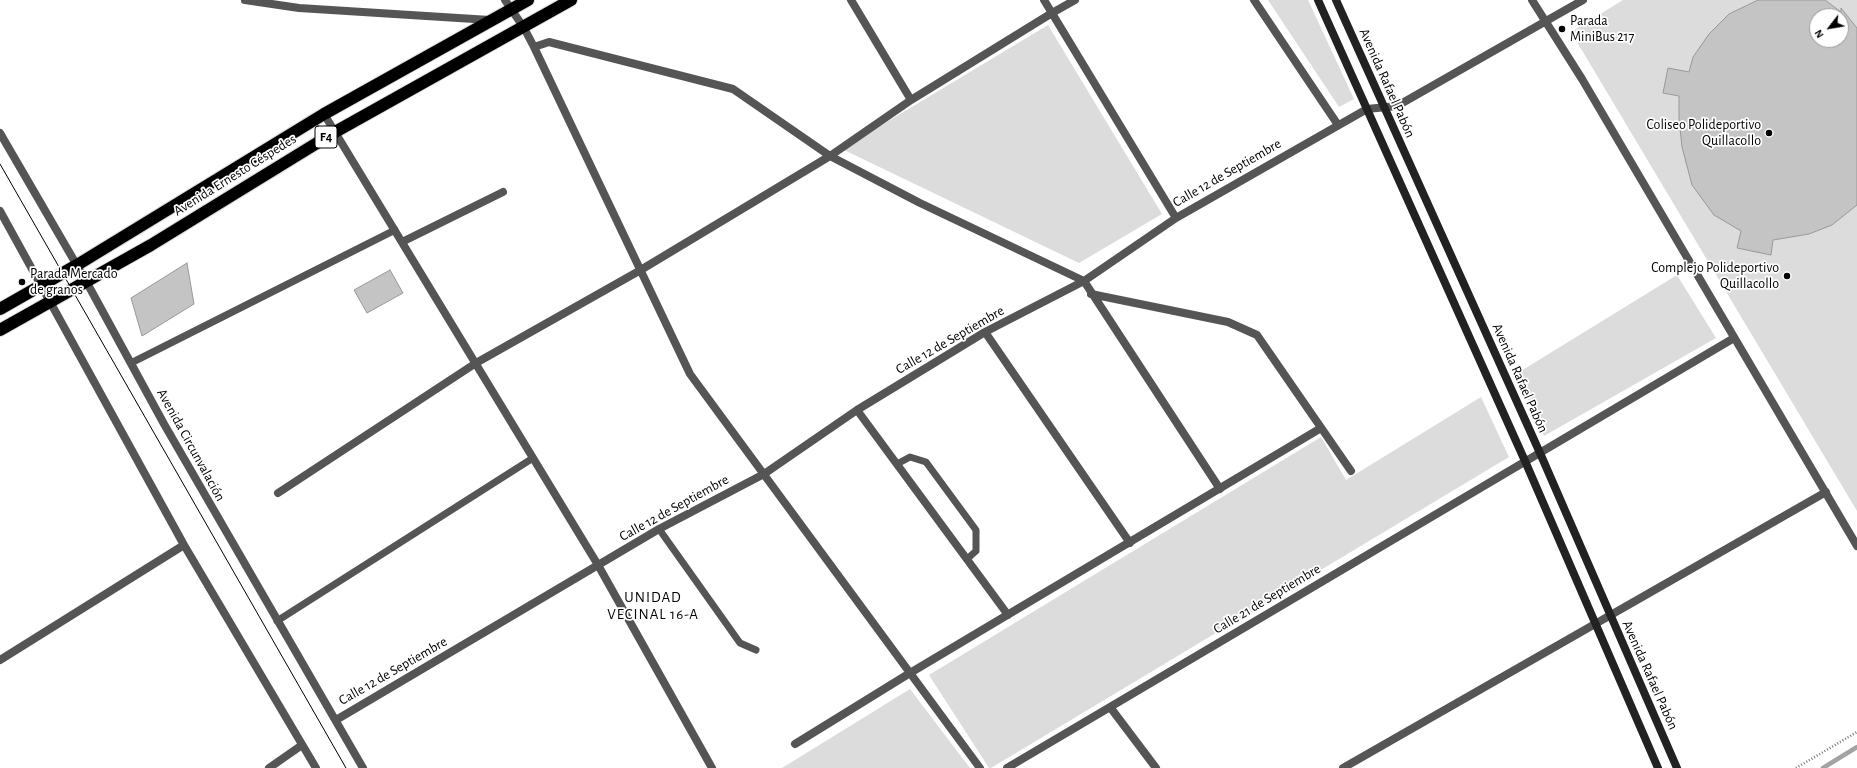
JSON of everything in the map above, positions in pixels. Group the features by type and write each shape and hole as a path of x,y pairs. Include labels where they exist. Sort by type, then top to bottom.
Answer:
{"highway":[{"name":"Avenida Ernesto Céspedes","path":"0,309 77,265 324,114 493,20 508,5 528,0"},
{"name":"Avenida Ernesto Céspedes","path":"0,330 151,245 335,132 524,28 571,0"}],"main road":[{"name":"Avenida Rafael Pabón","path":"1318,0 1525,461 1658,768"},
{"name":"Avenida Rafael Pabón","path":"1336,0 1540,453 1677,768"}],"street":[{"path":"245,0 493,20"},
{"path":"851,0 911,100"},
{"path":"1044,0 1176,218"},
{"path":"278,493 476,363 640,271 830,156 911,100 1052,12 1075,0"},
{"path":"1254,0 1338,125"},
{"path":"1532,0 1582,79 1857,546"},
{"name":"Calle 12 de Septiembre","path":"336,720 659,529 764,474 858,410 986,332 1084,281 1176,218 1367,109 1397,106 1583,0"},
{"path":"508,5 524,28 534,47 690,374 980,768"},
{"path":"534,47 549,42 733,89 830,156 920,203 1084,281 1091,294 1220,488"},
{"path":"324,114 598,565 712,768"},
{"name":"Avenida Circunvalación","path":"0,133 77,265 164,424 363,768"},
{"path":"402,242 503,192"},
{"path":"0,211 184,545 316,768"},
{"path":"1091,294 1228,322 1257,335 1351,471"},
{"path":"986,332 1130,543"},
{"name":"Calle 21 de Septiembre","path":"1007,768 1734,338"},
{"path":"858,410 1008,615"},
{"path":"795,744 910,673 1321,428"},
{"path":"1343,768 1826,492"},
{"path":"0,660 184,545"},
{"path":"1110,707 1156,768"},
{"path":"269,768 302,745"}],"lane":[{"path":"131,363 395,230"},
{"path":"278,622 533,458"},
{"path":"897,464 910,458 926,462 976,530 976,551 967,559"},
{"path":"659,529 740,643 756,650"}],"path":[{"path":"1796,768 1857,732"}],"shaded area":[{"path":"1268,0 1308,0 1354,99 1339,107"},
{"name":"Complejo Polideportivo Quillacollo","path":"1623,0 1857,0 1857,511 1571,32"},
{"path":"1048,25 1162,214 1079,263 842,149"},
{"path":"1677,275 1716,338 1544,436 1516,374"},
{"path":"1481,397 1509,457 991,768 989,768 929,675 1321,437 1346,480"},
{"path":"910,689 970,768 782,768"}],"building":[{"name":"Coliseo Polideportivo Quillacollo","path":"1758,0 1825,0 1836,8 1809,8 1809,48 1849,48 1849,18 1857,28 1857,205 1832,225 1809,234 1773,240 1771,255 1737,248 1741,231 1714,215 1692,185 1682,147 1679,118 1679,96 1663,93 1668,68 1689,72 1693,57 1709,34 1729,14"},
{"path":"187,263 194,304 142,336 131,298"},
{"path":"390,270 403,293 367,313 354,290"}],"waterway":[{"path":"1823,768 1857,747"}],"tram line":[{"path":"0,164 346,768"}],"place":[{"name":"Parada MiniBus 217","path":"1562,29"},
{"name":"Coliseo Polideportivo Quillacollo","path":"1769,133"},
{"name":"Complejo Polideportivo Quillacollo","path":"1787,276"},
{"name":"Parada Mercado de granos","path":"22,282"}],"district":[{"name":"UNIDAD VECINAL 16-A","path":"653,606"}]}
